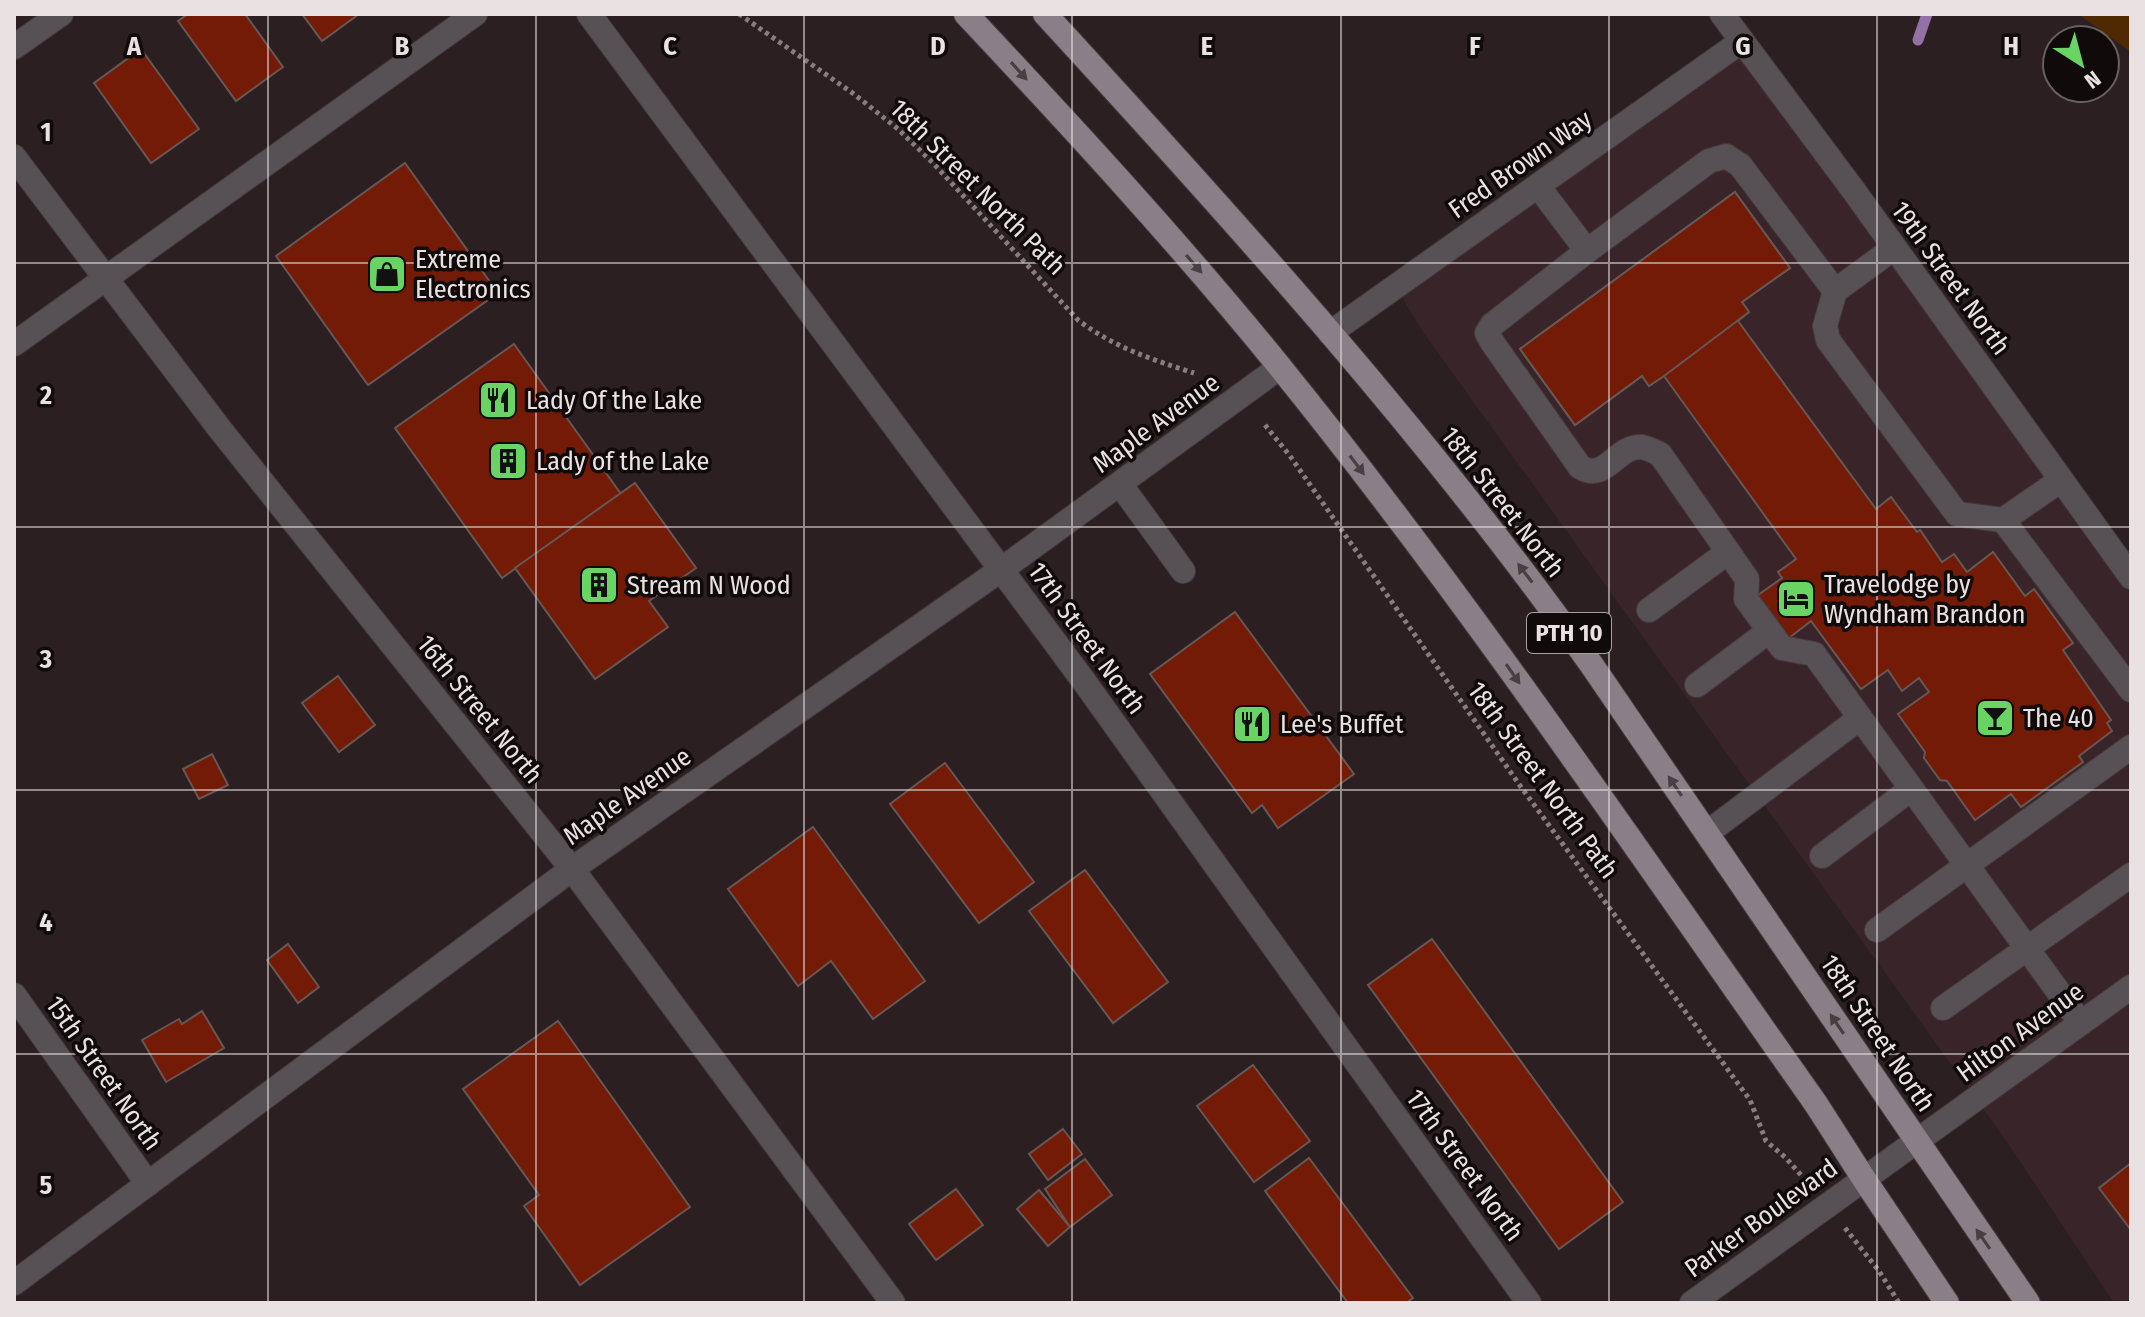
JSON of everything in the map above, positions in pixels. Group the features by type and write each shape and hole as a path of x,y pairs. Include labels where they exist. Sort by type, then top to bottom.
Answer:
{"main road":[{"name":"PTH 10","path":"966,14 1197,267 1351,458 1500,657 1816,1104 1947,1303"},
{"name":"18th Street North","path":"1045,14 1185,167 1468,498 1583,653 2028,1303"}],"street":[{"path":"14,47 61,14"},
{"path":"14,344 475,14"},
{"name":"17th Street North","path":"589,14 1002,569 1529,1303"},
{"name":"19th Street North","path":"1722,14 2131,577"},
{"name":"Fred Brown Way","path":"1330,333 1742,41"},
{"path":"1835,291 1740,165 1726,156 1709,161 1587,251 1492,325 1487,333 1580,467 1598,471 1629,449 1643,447 1660,454 1747,579 1746,599 1769,631 1782,648 1814,654 2081,1023"},
{"name":"16th Street North","path":"14,157 219,428 572,869 893,1303"},
{"path":"1538,186 1587,251"},
{"path":"1894,248 1835,291 1825,326 1828,340 1840,357 1957,514 2003,520 2061,480"},
{"name":"Maple Avenue","path":"14,1283 572,869 1002,569 1280,367"},
{"path":"1120,484 1183,571"},
{"path":"2003,520 2131,690"},
{"path":"1649,610 1728,552"},
{"path":"1697,685 1769,631"},
{"path":"1707,833 1860,718"},
{"path":"1877,930 2131,747"},
{"path":"1822,856 1911,789"},
{"path":"1943,1008 2131,875"},
{"name":"Hilton Avenue","path":"1864,1179 2131,987"},
{"name":"15th Street North","path":"14,995 148,1184"},
{"name":"Parker Boulevard","path":"1692,1303 1864,1179"}],"path":[{"name":"18th Street North Path","path":"739,14 854,94 898,129 1078,320 1125,349 1194,373"},
{"name":"18th Street North Path","path":"1265,425 1521,787 1750,1100 1766,1141 1786,1158"},
{"path":"1828,1205 1879,1271 1899,1303"}],"shaded area":[{"path":"2078,14 2131,14 2131,52 2121,45 2121,24 2092,24"},
{"path":"1742,41 2131,577 2131,1303 2114,1303 2010,1146 1423,332 1398,291"}],"building":[{"path":"188,14 245,14 283,67 236,101 178,21"},
{"path":"302,14 359,14 322,41"},
{"path":"141,49 199,129 151,163 94,83"},
{"name":"Extreme Electronics","path":"405,163 498,293 368,385 276,256"},
{"path":"1735,192 1790,268 1742,302 1749,312 1738,321 1876,509 1891,497 1917,532 1920,530 1942,562 1954,554 1967,572 1993,552 2025,596 2034,589 2073,643 2063,650 2111,720 2107,723 2112,731 2079,756 2083,762 2021,807 2011,794 1975,820 1947,781 1940,780 1898,714 1929,692 1919,678 1902,691 1888,670 1861,689 1811,621 1789,638 1758,595 1782,578 1778,572 1796,559 1664,376 1649,386 1642,376 1575,425 1520,349"},
{"path":"1735,192 1790,268 1742,302 1749,312 1664,376 1649,386 1642,376 1575,425 1520,349"},
{"name":"Lady of the Lake","path":"514,344 621,494 502,578 395,428"},
{"name":"Stream N Wood","path":"635,483 696,568 649,601 668,627 595,679 515,568"},
{"name":"Lee's Buffet","path":"1235,612 1354,774 1278,828 1262,805 1252,813 1150,674"},
{"path":"338,676 375,725 339,752 302,703"},
{"path":"212,754 228,785 199,799 183,769"},
{"path":"945,763 1034,882 979,923 890,804"},
{"path":"813,827 925,981 873,1019 831,961 798,986 728,889"},
{"path":"1085,870 1168,982 1113,1023 1029,911"},
{"path":"1432,939 1623,1202 1559,1249 1368,985"},
{"path":"288,944 319,987 298,1003 267,960"},
{"path":"202,1011 224,1048 166,1082 142,1040 179,1019 182,1024"},
{"path":"558,1021 690,1207 580,1285 524,1206 539,1195 463,1089"},
{"path":"1253,1065 1310,1141 1254,1182 1197,1106"},
{"path":"1063,1129 1082,1154 1048,1180 1029,1154"},
{"path":"1309,1158 1413,1298 1406,1303 1348,1303 1265,1191"},
{"path":"1085,1159 1112,1195 1070,1227 1045,1189"},
{"path":"2131,1163 2131,1230 2099,1188"},
{"path":"956,1189 983,1225 936,1260 909,1224"},
{"path":"1039,1190 1070,1227 1048,1246 1017,1209"}],"waterway":[{"path":"1918,40 1927,14"}],"place":[{"name":"Extreme Electronics","path":"387,274"},
{"name":"Lady Of the Lake","path":"498,400"},
{"name":"Lady of the Lake","path":"508,461"},
{"name":"Stream N Wood","path":"599,585"},
{"name":"Travelodge by Wyndham Brandon","path":"1796,599"},
{"name":"The 40","path":"1995,718"},
{"name":"Lee's Buffet","path":"1252,724"}]}
